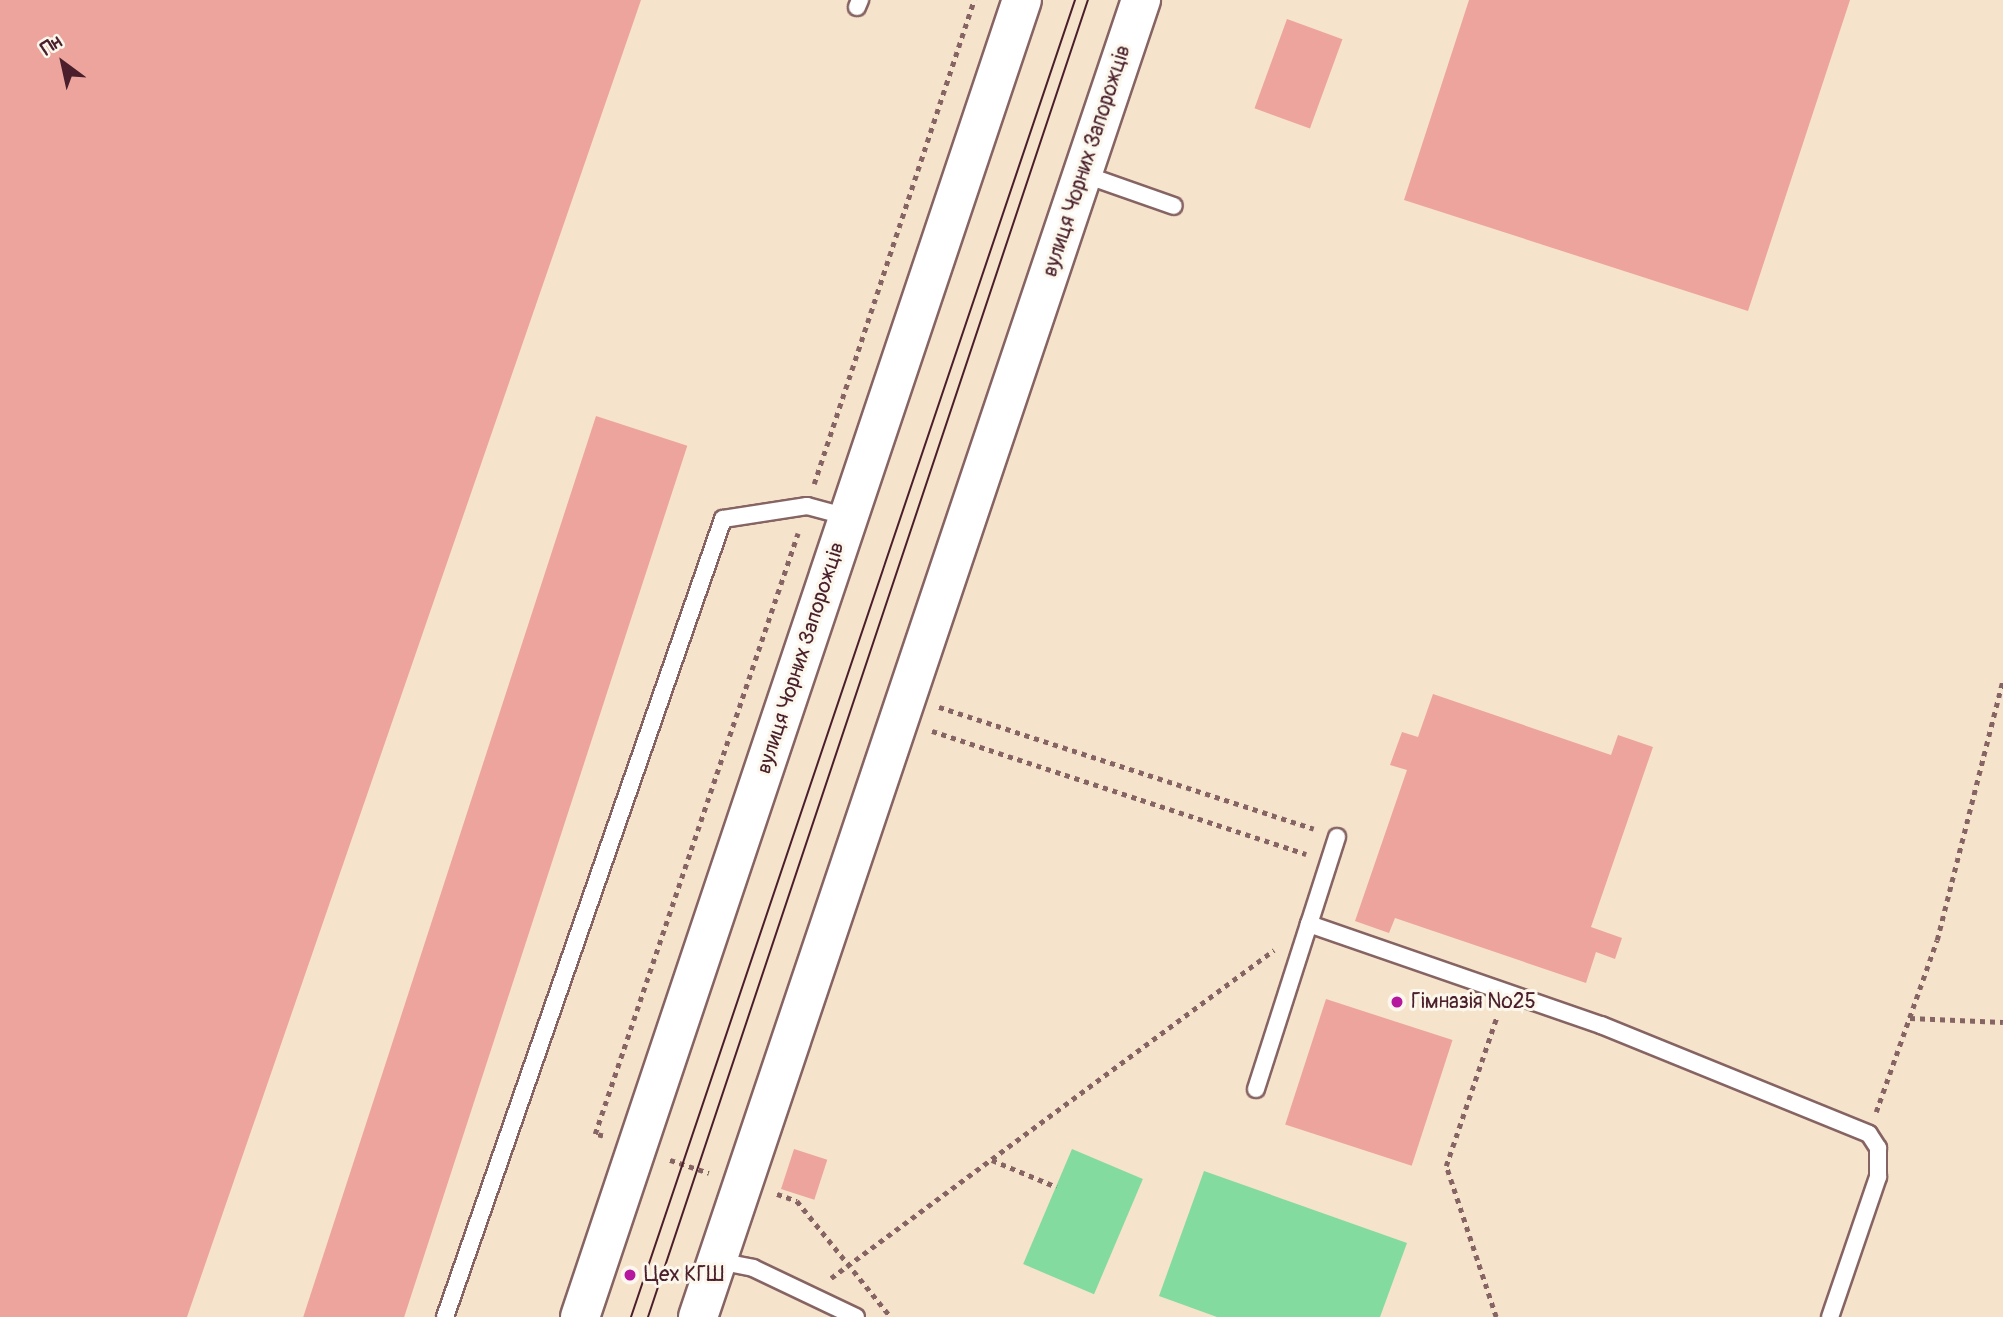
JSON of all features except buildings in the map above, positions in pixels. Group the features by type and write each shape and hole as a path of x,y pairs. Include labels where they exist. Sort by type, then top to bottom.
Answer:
{"main road":[{"name":"вулиця Чорних Запорожців","path":"580,1317 1023,0"},
{"name":"вулиця Чорних Запорожців","path":"698,1317 905,709 1140,0"}],"lane":[{"path":"1083,174 1174,206"},
{"path":"445,1317 723,519 807,506 848,517"},
{"path":"1256,1089 1337,837"},
{"path":"1309,924 1505,992 1870,1133 1878,1148 1878,1177 1830,1317"},
{"path":"718,1261 753,1268 856,1317"}],"path":[{"path":"891,1317 797,1201 595,1134 974,0"},
{"path":"1870,1133 1937,940 2003,680"},
{"path":"905,709 1337,837"},
{"path":"905,709 1329,861"},
{"path":"807,1294 850,1265 1309,924"},
{"path":"1496,1317 1446,1166 1505,992"},
{"path":"1910,1018 2003,1021"},
{"path":"991,1160 1056,1187"}],"green space":[{"path":"1072,1149 1143,1179 1094,1294 1023,1264"},
{"path":"1204,1171 1407,1243 1380,1317 1217,1317 1159,1296"}],"tram line":[{"path":"631,1317 1075,0"},
{"path":"648,1317 1088,0"}],"place":[{"name":"Гімназія №25","path":"1397,1002"},
{"name":"Цех КГШ","path":"630,1275"}]}
